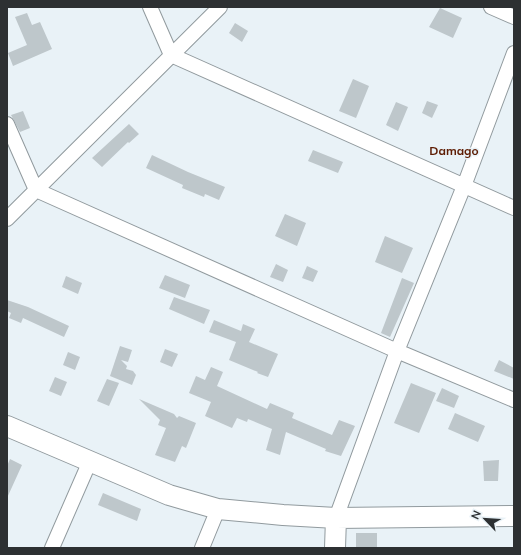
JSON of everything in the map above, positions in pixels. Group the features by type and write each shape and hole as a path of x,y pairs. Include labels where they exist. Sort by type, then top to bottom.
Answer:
{"main road":[{"path":"7,426 169,495 218,509 336,518 514,516"},
{"path":"335,548 336,518"}],"street":[{"path":"150,7 172,56 514,208"},
{"path":"7,219 220,7"},
{"path":"491,7 514,17"},
{"path":"336,518 397,351 464,186 514,53"},
{"path":"7,124 36,190 397,351 514,400"},
{"path":"52,548 90,461"},
{"path":"202,548 218,509"}],"building":[{"path":"440,8 462,18 453,38 429,27"},
{"path":"27,13 32,25 40,22 52,49 13,66 8,53 27,45 15,17"},
{"path":"235,23 248,31 242,42 229,33"},
{"path":"353,79 369,86 356,118 339,111"},
{"path":"427,101 438,105 432,118 422,113"},
{"path":"396,102 408,107 398,131 386,125"},
{"path":"23,111 30,128 20,132 11,115"},
{"path":"129,124 139,134 129,143 128,142 102,167 92,158"},
{"path":"313,150 343,162 338,173 308,161"},
{"path":"152,155 225,187 219,200 205,194 204,197 182,188 183,185 146,168"},
{"path":"285,214 306,223 297,246 275,236"},
{"path":"385,236 413,248 402,273 375,262"},
{"path":"276,264 288,270 283,282 270,277"},
{"path":"307,266 318,271 313,282 302,278"},
{"path":"165,275 190,285 185,298 159,288"},
{"path":"66,276 82,283 78,294 62,287"},
{"path":"402,278 414,283 390,337 381,333"},
{"path":"174,297 210,310 204,324 169,309"},
{"path":"7,300 28,307 69,326 64,337 23,318 21,323 9,318 11,313 7,311"},
{"path":"214,320 241,331 243,324 255,329 249,342 278,354 268,377 229,360 236,342 209,332"},
{"path":"120,346 132,350 128,362 121,360 127,366 126,369 133,371 136,375 132,385 110,376"},
{"path":"165,349 178,354 172,367 160,362"},
{"path":"68,352 80,357 75,370 63,365"},
{"path":"499,360 514,368 514,379 494,371"},
{"path":"211,367 223,372 217,386 267,409 270,403 294,413 292,418 332,435 339,420 355,426 341,456 325,451 326,449 286,432 280,455 266,450 272,429 248,419 247,422 237,418 232,428 205,416 211,402 189,393 196,376 205,380"},
{"path":"55,377 67,382 61,396 49,391"},
{"path":"107,379 119,383 109,406 97,401"},
{"path":"411,383 436,393 419,433 394,423"},
{"path":"442,388 459,396 454,408 436,401"},
{"path":"139,399 174,414 177,418 179,416 196,423 186,448 182,446 175,462 155,455 166,428 158,425 160,420"},
{"path":"455,413 485,426 478,442 448,429"},
{"path":"10,459 22,465 7,498 7,466"},
{"path":"499,460 498,481 484,481 483,461"},
{"path":"103,493 141,509 137,521 98,505"},
{"path":"356,533 377,533 377,548 356,548"}],"district":[{"name":"Damago","path":"454,150"}]}
